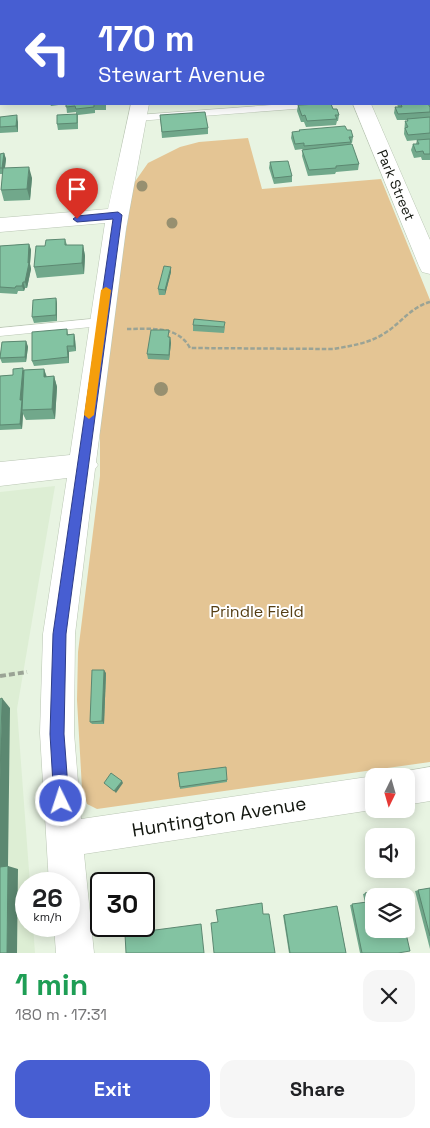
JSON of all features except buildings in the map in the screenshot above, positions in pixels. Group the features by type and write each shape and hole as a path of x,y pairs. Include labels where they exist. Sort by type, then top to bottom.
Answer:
{"street":[{"name":"Park Street","path":"362,105 430,266"},
{"path":"68,872 57,734 60,634 84,465 112,326 118,215 139,111"},
{"path":"0,226 118,215"},
{"path":"0,474 84,465"},
{"path":"415,786 430,784"},
{"name":"Huntington Avenue","path":"64,840 365,794"},
{"path":"74,937 75,953"}],"lane":[{"path":"139,111 294,105"},
{"path":"0,332 112,326"}],"path":[{"path":"112,326 158,329 172,332 184,338 190,348 302,350 350,346 384,334 393,328 412,309 430,302"},
{"path":"0,676 30,672"}],"shaded area":[{"path":"55,486 17,709 29,872 15,872 15,937 34,937 35,953 0,953 0,492"}],"green space":[{"name":"Prindle Field","path":"248,138 262,189 381,179 430,300 430,762 387,768 365,768 365,771 97,809 87,804 82,789 77,700 78,652 100,476 100,421 118,279 134,183 148,163 180,147 199,142"}],"slow traffic":[{"path":"89,415 106,290"}],"route":[{"path":"61,801 57,734 57,677 60,634 84,465 100,328 118,215 77,219"}]}
